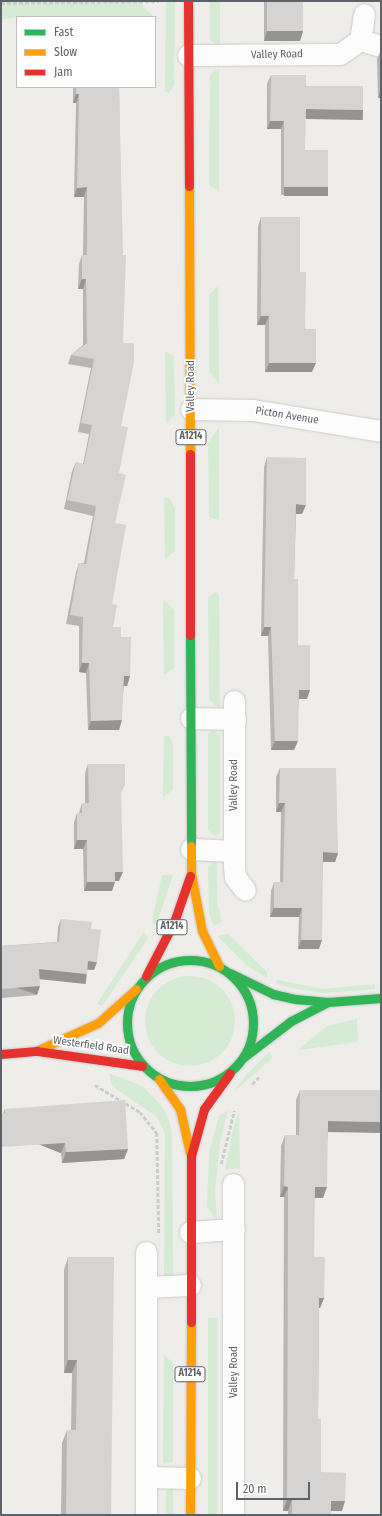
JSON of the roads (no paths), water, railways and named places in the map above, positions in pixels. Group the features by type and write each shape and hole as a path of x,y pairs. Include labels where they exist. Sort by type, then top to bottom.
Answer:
{"main road":[{"name":"Valley Road","path":"188,1 191,409 191,873 202,931 219,966"},
{"name":"Valley Road","path":"145,977 174,922 191,873"},
{"path":"328,1002 291,1021 244,1057 230,1073 211,1084 190,1087 158,1079 142,1066 131,1049 126,1029 128,1008 136,989 145,977 162,966 180,960 200,960 219,966 273,994 328,1002 381,998"},
{"path":"230,973 242,986 252,1009 252,1040 244,1057"},
{"name":"Westerfield Road","path":"37,1051 98,1023 136,989"},
{"name":"Westerfield Road","path":"1,1054 37,1051 142,1066"},
{"name":"A1214","path":"191,1156 204,1109 230,1073"},
{"name":"A1214","path":"158,1079 180,1109 191,1156 190,1515"}],"street":[{"path":"364,14 360,40 381,46"},
{"name":"Valley Road","path":"188,55 340,54 360,40"},
{"name":"Picton Avenue","path":"191,409 253,410 381,432"},
{"name":"Valley Road","path":"191,718 234,710 235,877 245,890"},
{"path":"191,849 234,851"},
{"name":"Valley Road","path":"233,1184 234,1515"},
{"path":"190,1232 234,1230"},
{"path":"146,1515 146,1287 153,1246"},
{"path":"146,1287 190,1285"},
{"path":"146,1477 190,1478"}]}
